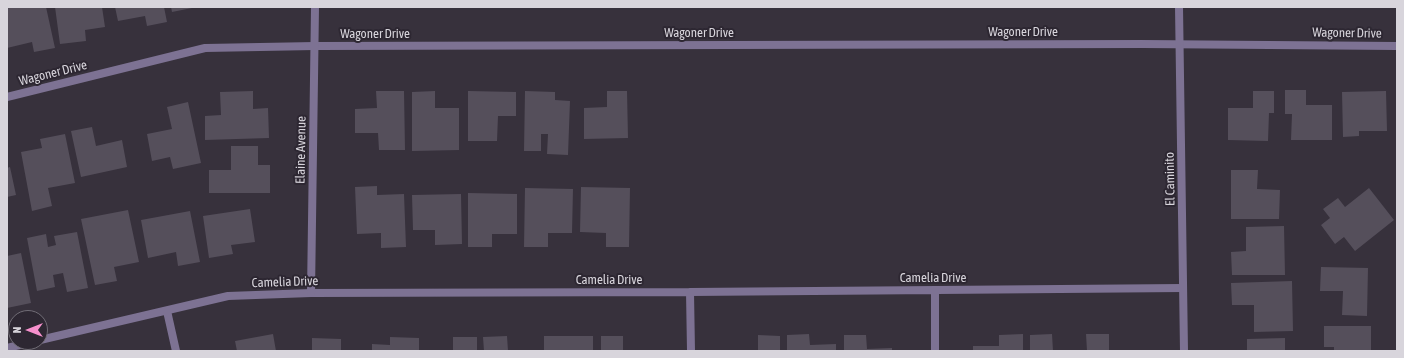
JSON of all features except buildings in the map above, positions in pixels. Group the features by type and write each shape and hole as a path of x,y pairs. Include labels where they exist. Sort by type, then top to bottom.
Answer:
{"street":[{"name":"Elaine Avenue","path":"311,293 315,7"},
{"name":"El Caminito","path":"1179,7 1184,351"},
{"name":"Wagoner Drive","path":"7,97 205,48 315,46 1179,44 1397,46"},
{"name":"Camelia Drive","path":"48,338 228,296 311,293 1183,288"},
{"path":"935,290 936,351"},
{"path":"690,292 691,351"},
{"path":"167,311 176,351"}]}
